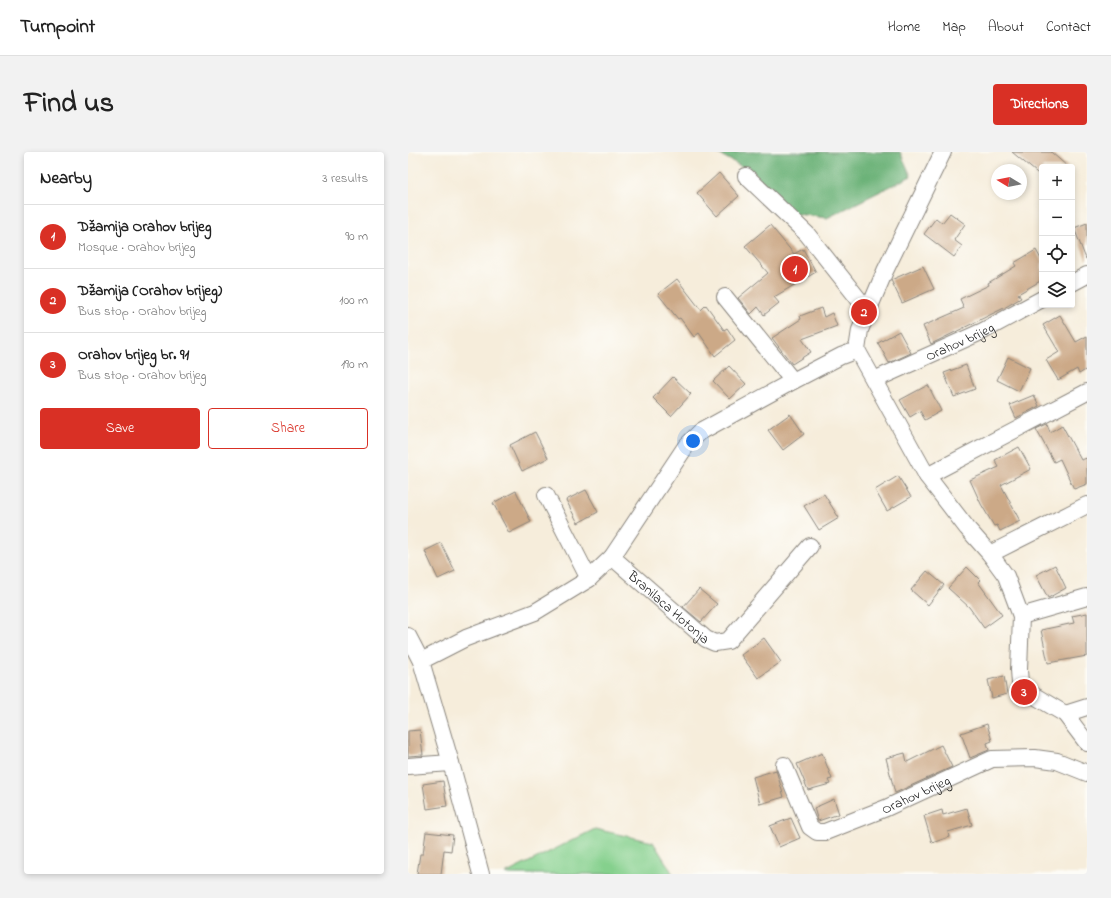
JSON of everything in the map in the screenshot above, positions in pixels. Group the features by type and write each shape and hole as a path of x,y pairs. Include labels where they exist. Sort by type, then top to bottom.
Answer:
{"street":[{"path":"944,152 885,271 860,330 857,350 927,476 1006,576 1021,616 1020,683 1033,695 1065,714 1087,743"},
{"path":"746,176 807,234 868,311"},
{"path":"1075,281 1087,275"},
{"path":"725,296 793,381"},
{"name":"Orahov brijeg","path":"874,380 983,331 1039,301"},
{"path":"480,874 452,763 413,649 466,638 535,612 589,579 612,557 686,446 700,432 793,381 841,356 857,350"},
{"path":"927,476 1087,392"},
{"path":"546,495 589,579"},
{"path":"990,554 1087,505"},
{"name":"Branilaca Hotonja","path":"612,557 706,639 715,643 728,641 810,546"},
{"path":"1021,616 1087,597"},
{"path":"1065,714 1087,707"},
{"name":"Orahov brijeg","path":"784,765 810,827 818,832 824,832 886,808 992,759 1035,758 1057,761 1087,773"},
{"path":"408,766 452,763"}],"green space":[{"path":"715,152 900,152 911,176 827,218 789,213 754,173"},
{"path":"595,829 653,842 673,874 505,874"}],"building":[{"path":"1012,152 1051,152 1065,164 1039,164 1039,174"},
{"path":"719,173 739,196 717,216 697,193"},
{"path":"950,213 965,224 954,240 962,246 954,257 924,234 936,218 942,223"},
{"path":"1087,223 1087,259 1075,231 1075,228"},
{"path":"770,225 794,254 803,249 816,272 774,297 779,303 764,315 758,307 751,314 738,298 768,273 745,246"},
{"path":"1036,250 1039,256 1039,282 1018,294 1021,298 1004,308 931,344 923,326 964,308 960,299 989,285 988,283 1016,266 1014,263"},
{"path":"923,266 934,289 902,303 891,280"},
{"path":"677,279 701,310 706,305 724,330 727,328 735,340 715,356 699,333 694,337 680,318 678,319 658,294"},
{"path":"821,308 824,317 832,313 837,326 802,339 811,352 792,364 772,338 801,319 800,316"},
{"path":"1060,315 1076,342 1087,336 1087,369 1079,374 1077,369 1058,380 1046,360 1059,352 1043,325"},
{"path":"899,331 911,353 889,363 878,343"},
{"path":"1008,357 1030,368 1019,391 997,380"},
{"path":"966,365 975,389 954,397 944,373"},
{"path":"729,366 746,384 730,399 713,381"},
{"path":"673,377 691,394 671,416 653,398"},
{"path":"928,385 941,411 925,420 920,411 910,417 900,400"},
{"path":"1034,395 1039,406 1016,418 1010,405"},
{"path":"790,414 804,434 783,450 768,430"},
{"path":"1047,424 1050,432 1062,425 1081,460 1087,458 1087,484 1074,489 1060,459 1054,462 1036,429"},
{"path":"535,432 548,458 522,471 510,445"},
{"path":"1019,447 1031,469 1001,485 1020,521 1000,531 997,525 994,526 981,504 970,480 999,467 995,460"},
{"path":"898,476 911,497 887,511 875,490"},
{"path":"586,490 598,512 578,523 566,500"},
{"path":"516,491 531,522 509,533 493,503"},
{"path":"824,494 839,518 819,530 804,506"},
{"path":"441,543 455,571 438,579 425,551"},
{"path":"1055,565 1066,588 1048,598 1036,575"},
{"path":"967,567 980,580 978,582 1002,615 984,628 969,607 948,588"},
{"path":"927,571 944,585 928,605 911,590"},
{"path":"699,589 717,604 701,622 683,607"},
{"path":"1087,613 1087,656 1048,663 1041,630 1074,623 1072,616"},
{"path":"764,638 781,662 758,678 741,655"},
{"path":"1004,676 1007,694 992,698 988,680"},
{"path":"987,724 992,741 987,743 989,750 970,758 961,733"},
{"path":"420,730 423,755 408,756 408,731"},
{"path":"941,745 952,767 895,793 886,758 905,753 907,762"},
{"path":"822,753 832,779 828,780 830,784 808,790 797,764"},
{"path":"776,770 784,797 760,804 753,777"},
{"path":"443,781 447,806 427,809 423,784"},
{"path":"834,799 839,814 818,821 814,808"},
{"path":"967,808 972,825 948,832 949,837 932,843 924,816 942,810 943,815"},
{"path":"791,818 800,838 779,847 770,826"},
{"path":"426,832 453,835 451,851 444,850 441,874 417,874 420,854 423,854"}],"place":[{"name":"Džamija Orahov brijeg","path":"795,269"},
{"name":"Džamija (Orahov brijeg)","path":"864,312"},
{"name":"Orahov brijeg br. 91","path":"1024,692"}]}
